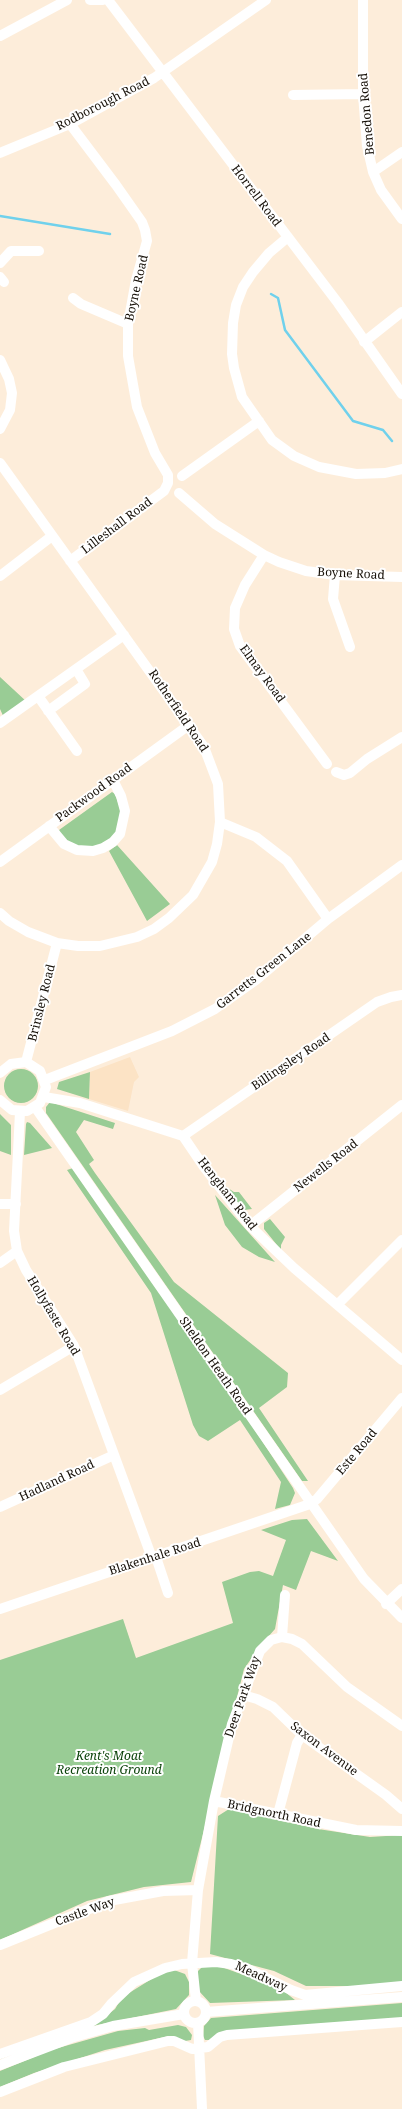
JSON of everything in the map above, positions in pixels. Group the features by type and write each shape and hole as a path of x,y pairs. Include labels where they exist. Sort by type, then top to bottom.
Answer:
{"street":[{"path":"0,36 67,0"},
{"path":"90,0 103,0"},
{"name":"Horrell Road","path":"108,0 338,303 402,394"},
{"name":"Benedon Road","path":"363,0 363,94 367,146 373,172 381,190 402,219"},
{"path":"162,72 262,1"},
{"name":"Rodborough Road","path":"0,153 70,124 162,72"},
{"path":"293,95 363,94"},
{"name":"Boyne Road","path":"70,124 142,222 148,241 136,280 128,324 128,356 130,378 137,407 147,434 168,475 168,483 164,491"},
{"path":"373,172 402,152"},
{"path":"288,237 268,253 253,272 243,287 236,305 233,323 232,354 234,368 242,397 272,440 294,456 319,467 356,474 385,473 402,469"},
{"path":"0,263 11,251 39,251"},
{"path":"73,298 128,324"},
{"path":"364,342 402,312"},
{"path":"0,360 9,379 12,393 10,410 0,429"},
{"path":"182,476 259,421"},
{"name":"Rotherfield Road","path":"0,463 204,747 215,771 220,797 220,822 217,844 212,862 203,880 184,905 154,929 122,942 100,946 78,946 57,943 28,932 9,921 0,912"},
{"name":"Lilleshall Road","path":"70,561 164,491"},
{"name":"Boyne Road","path":"179,493 215,524 264,555 306,571 335,575 402,577"},
{"path":"0,576 52,536"},
{"name":"Elmay Road","path":"264,555 244,585 235,608 234,628 240,646 327,764"},
{"path":"335,575 333,599 350,647"},
{"path":"0,723 124,635"},
{"path":"48,711 85,684 76,669"},
{"path":"38,696 77,751"},
{"name":"Packwood Road","path":"0,862 189,725"},
{"path":"336,772 344,775 350,773 367,759 402,737"},
{"path":"49,826 64,844 77,850 93,851 103,848 113,842 120,834 125,811 121,796 113,780"},
{"path":"220,822 256,837 287,860 328,920"},
{"name":"Garretts Green Lane","path":"45,1080 172,1030 215,1009 256,980 328,920 402,865"},
{"name":"Brinsley Road","path":"26,1062 57,943"},
{"name":"Billingsley Road","path":"183,1136 378,1002 391,997 402,996"},
{"path":"0,1100 8,1108 20,1112 35,1107 44,1097 45,1080 40,1071 26,1062 16,1062 1,1069"},
{"path":"44,1097 80,1103 183,1136"},
{"name":"Newells Road","path":"250,1226 402,1105"},
{"name":"Sheldon Heath Road","path":"35,1107 310,1504 364,1579 386,1604 402,1618"},
{"name":"Hollyfaste Road","path":"20,1112 14,1231 17,1252 26,1270 74,1346 114,1455 168,1593"},
{"name":"Hengham Road","path":"183,1136 204,1167 250,1226 294,1268 402,1360"},
{"path":"0,1204 16,1204"},
{"path":"338,1304 402,1240"},
{"path":"0,1263 17,1252"},
{"path":"0,1390 74,1346"},
{"name":"Este Road","path":"310,1504 317,1499 402,1398"},
{"name":"Hadland Road","path":"0,1507 114,1455"},
{"name":"Blakenhale Road","path":"0,1609 310,1504"},
{"path":"386,1604 402,1589"},
{"path":"285,1595 282,1637 292,1639 302,1644 347,1686 402,1726"},
{"name":"Deer Park Way","path":"214,1801 232,1724 260,1651 271,1640 282,1637"},
{"name":"Saxon Avenue","path":"243,1695 257,1699 273,1707 302,1736 386,1795 402,1808"},
{"path":"278,1814 296,1743 302,1736"},
{"name":"Bridgnorth Road","path":"196,2001 192,1963 198,1890 214,1801 356,1830 402,1831"},
{"name":"Castle Way","path":"0,1945 109,1901 163,1891 198,1890"},
{"name":"Meadway","path":"0,2054 91,2022 103,2014 134,1982 165,1968 192,1963 231,1964 248,1969 291,1990 305,1995 402,1986"},
{"name":"Meadway","path":"206,2012 402,1997"},
{"path":"196,2001 205,2007 206,2012 202,2021 198,2023 189,2022 184,2014 185,2007 190,2002 196,2001"},
{"path":"0,2065 57,2043 113,2026 184,2014"},
{"path":"0,2092 64,2067 168,2041 174,2041 186,2048 199,2049 208,2047 220,2037 227,2035 402,2022"},
{"path":"198,2023 202,2109"}],"shaded area":[{"path":"130,1057 139,1077 134,1082 128,1111 89,1099 90,1072"}],"green space":[{"path":"0,677 27,702 5,720 0,709"},
{"path":"112,792 115,794 121,811 120,826 110,841 94,847 78,846 70,843 61,835 59,830"},
{"path":"117,845 170,904 147,921 109,851"},
{"path":"21,1069 33,1074 38,1086 33,1098 21,1103 9,1098 4,1086 9,1074"},
{"path":"90,1072 89,1099 57,1089 59,1082"},
{"path":"50,1102 115,1123 113,1129 84,1120 76,1132 94,1160 89,1164 95,1173 174,1282 288,1373 287,1387 259,1408 308,1481 302,1481 46,1113 46,1107"},
{"path":"0,1114 11,1125 11,1155 0,1151"},
{"path":"27,1122 30,1123 52,1148 24,1155"},
{"path":"73,1168 239,1406 293,1488 295,1493 290,1505 275,1509 281,1482 240,1420 208,1441 199,1436 193,1425 151,1293 67,1170"},
{"path":"225,1186 234,1192 239,1192 252,1209 244,1210"},
{"path":"215,1195 275,1262 259,1257 242,1247 225,1225"},
{"path":"270,1219 285,1237 281,1245 281,1250 264,1229 264,1223"},
{"name":"Kent's Moat Recreation Ground","path":"307,1519 338,1561 311,1551 296,1590 283,1585 275,1629 260,1646 244,1669 191,1882 144,1887 87,1901 0,1940 0,1660 123,1619 136,1658 233,1623 222,1582 250,1572 259,1571 273,1576 286,1540 261,1530 292,1520"},
{"path":"229,1809 318,1829 370,1837 402,1835 402,1983 357,1986 306,1986 274,1971 210,1954 218,1816"},
{"path":"216,1965 280,1988 295,2000 210,2003 198,1990 198,1971 203,1966"},
{"path":"174,1970 185,1974 189,1982 189,1995 176,2009 97,2025 36,2045 0,2059 0,2057 102,2019 115,2009 121,1999 129,1993 158,1975"},
{"path":"402,2003 402,2019 211,2040 205,2040 203,2036 204,2026 211,2018"},
{"path":"178,2025 186,2027 192,2035 191,2040 185,2041 169,2036 105,2050 34,2073 0,2087 0,2071 51,2050 118,2031 145,2028 149,2030"}],"waterway":[{"path":"0,216 110,234"},
{"path":"271,294 278,298 285,330 353,421 383,430 392,441"}]}
